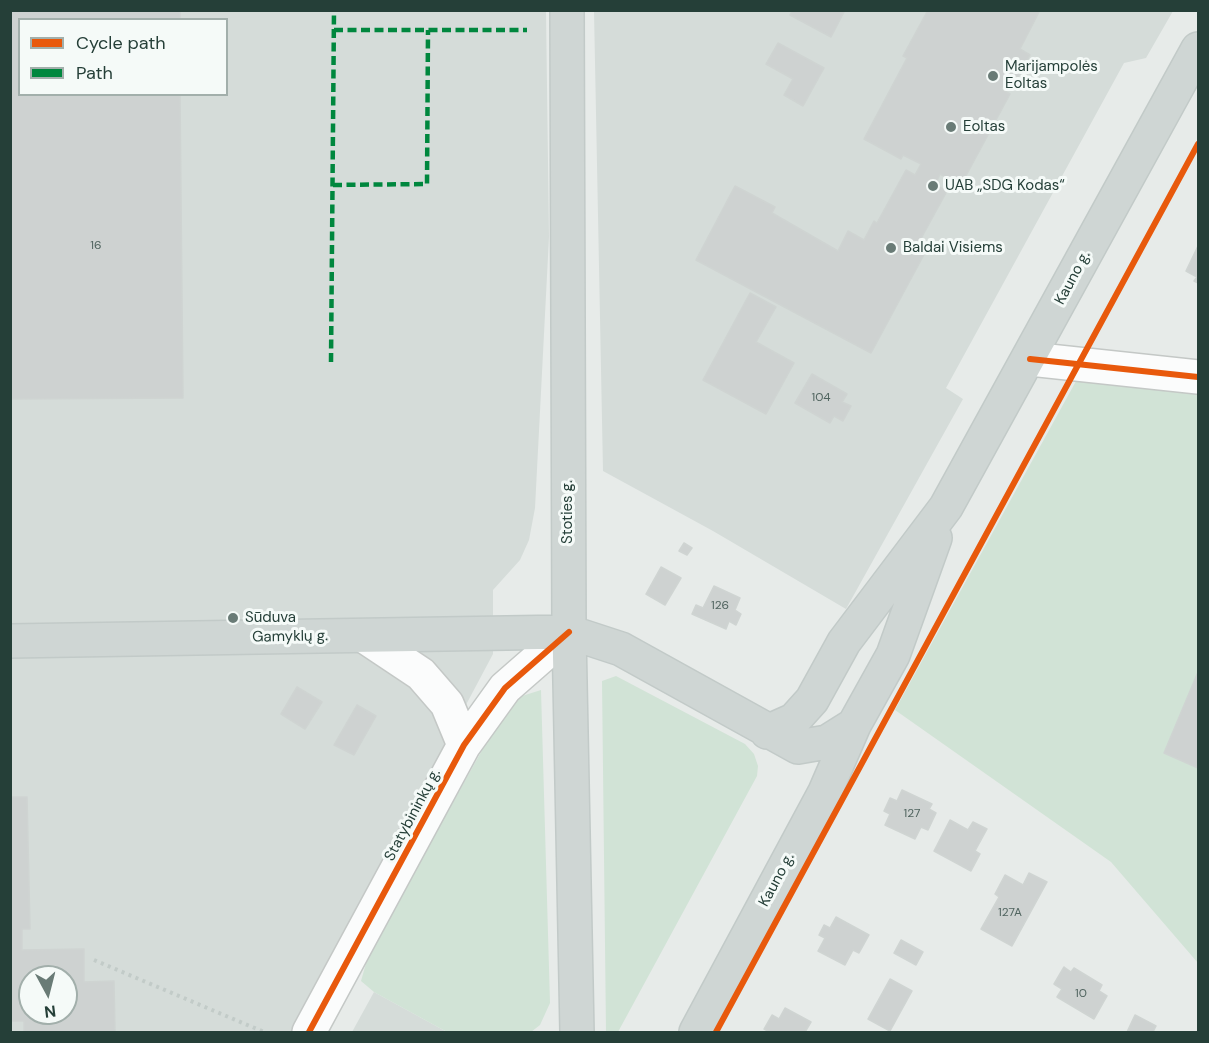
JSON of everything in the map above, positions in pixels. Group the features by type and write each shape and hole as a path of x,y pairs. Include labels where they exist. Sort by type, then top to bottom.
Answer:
{"main road":[{"name":"Stoties g.","path":"567,10 569,632 577,1023"},
{"name":"Kauno g.","path":"767,732 794,720 812,700 844,642 946,507 1030,359 1198,48"},
{"name":"Kauno g.","path":"696,1032 825,792 854,725 893,655 946,507"},
{"name":"Gamyklų g.","path":"10,641 569,632"},
{"name":"Kauno g.","path":"569,632 621,649 767,732 798,747 827,742 854,725"}],"street":[{"path":"1030,359 1198,377"},
{"name":"Statybininkų g.","path":"309,1032 464,746 505,688 569,632"},
{"path":"364,636 421,674 447,704 464,746"}],"path":[{"path":"94,960 264,1032"}],"shaded area":[{"path":"10,11 546,11 549,237 535,508 529,540 520,560 493,590 493,654 292,1032 11,1032"},
{"path":"594,11 1173,11 1146,58 1124,63 946,388 963,399 846,609 713,531 603,471"},
{"path":"374,992 447,1032 352,1032"}],"green space":[{"path":"1086,363 1198,377 1198,963 1111,862 895,710"},
{"path":"616,676 745,744 754,754 758,766 757,776 618,1032 606,1032 602,681"},
{"path":"541,690 550,1003 540,1025 531,1032 447,1032 374,992 361,981 369,953 505,709 522,696"}],"building":[{"path":"10,10 180,10 180,18 18,18 18,96 180,96 183,398 10,399"},
{"path":"793,10 845,10 831,37 790,15"},
{"path":"928,10 1040,10 1020,49 1030,55 1018,77 1010,73 1001,89 1010,94 961,185 940,174 935,185 947,191 918,244 927,249 871,353 696,260 735,186 775,207 772,213 838,251 848,231 864,240 874,221 877,223 906,170 915,175 921,164 903,155 901,159 864,139 907,58 903,56"},
{"path":"778,43 824,68 803,106 784,95 793,79 766,64"},
{"path":"1198,246 1198,283 1194,281 1197,277 1186,271"},
{"path":"750,293 776,307 756,342 794,363 766,414 703,380"},
{"path":"812,374 847,394 842,402 851,406 843,421 834,416 830,423 795,403"},
{"path":"684,543 692,548 687,555 679,551"},
{"path":"661,567 681,578 665,605 646,594"},
{"path":"714,586 740,598 735,610 741,614 736,625 729,621 726,629 692,614 696,605 703,608"},
{"path":"1198,672 1198,768 1164,753"},
{"path":"297,687 322,702 305,729 281,714"},
{"path":"357,705 376,716 354,755 334,745"},
{"path":"902,790 932,804 929,809 936,813 928,830 921,827 915,839 885,825 890,814 884,811 890,798 897,801"},
{"path":"10,797 27,797 30,929 22,929 22,950 84,949 84,982 114,981 115,1032 24,1032 24,1025 78,1025 78,965 18,965 18,1021 10,1021"},
{"path":"950,820 968,830 973,822 987,829 975,851 980,854 971,871 934,851"},
{"path":"1029,873 1047,882 1012,946 981,929 999,897 995,894 1005,875 1023,885"},
{"path":"836,917 869,935 859,953 853,950 845,965 818,951 825,938 819,935 824,925 830,928"},
{"path":"901,940 923,952 916,965 894,953"},
{"path":"1064,967 1071,972 1074,968 1102,985 1099,991 1107,996 1094,1019 1057,997 1062,989 1054,984"},
{"path":"890,979 912,991 890,1031 868,1019"},
{"path":"785,1008 811,1022 805,1032 770,1032 764,1029 772,1015 779,1019"},
{"path":"1135,1015 1156,1026 1153,1032 1127,1032"}],"marked path":[{"path":"331,362 334,10"},
{"path":"334,30 527,30"},
{"path":"333,185 427,184 428,30"}],"cycle path":[{"path":"716,1032 1198,144"},
{"path":"1030,359 1198,377"},
{"path":"309,1032 464,745 505,688 569,632"}],"place":[{"name":"Marijampolės Eoltas","path":"993,76"},
{"name":"Eoltas","path":"951,127"},
{"name":"UAB „SDG Kodas“","path":"933,186"},
{"name":"Baldai Visiems","path":"891,248"},
{"name":"Sūduva","path":"233,618"}]}
